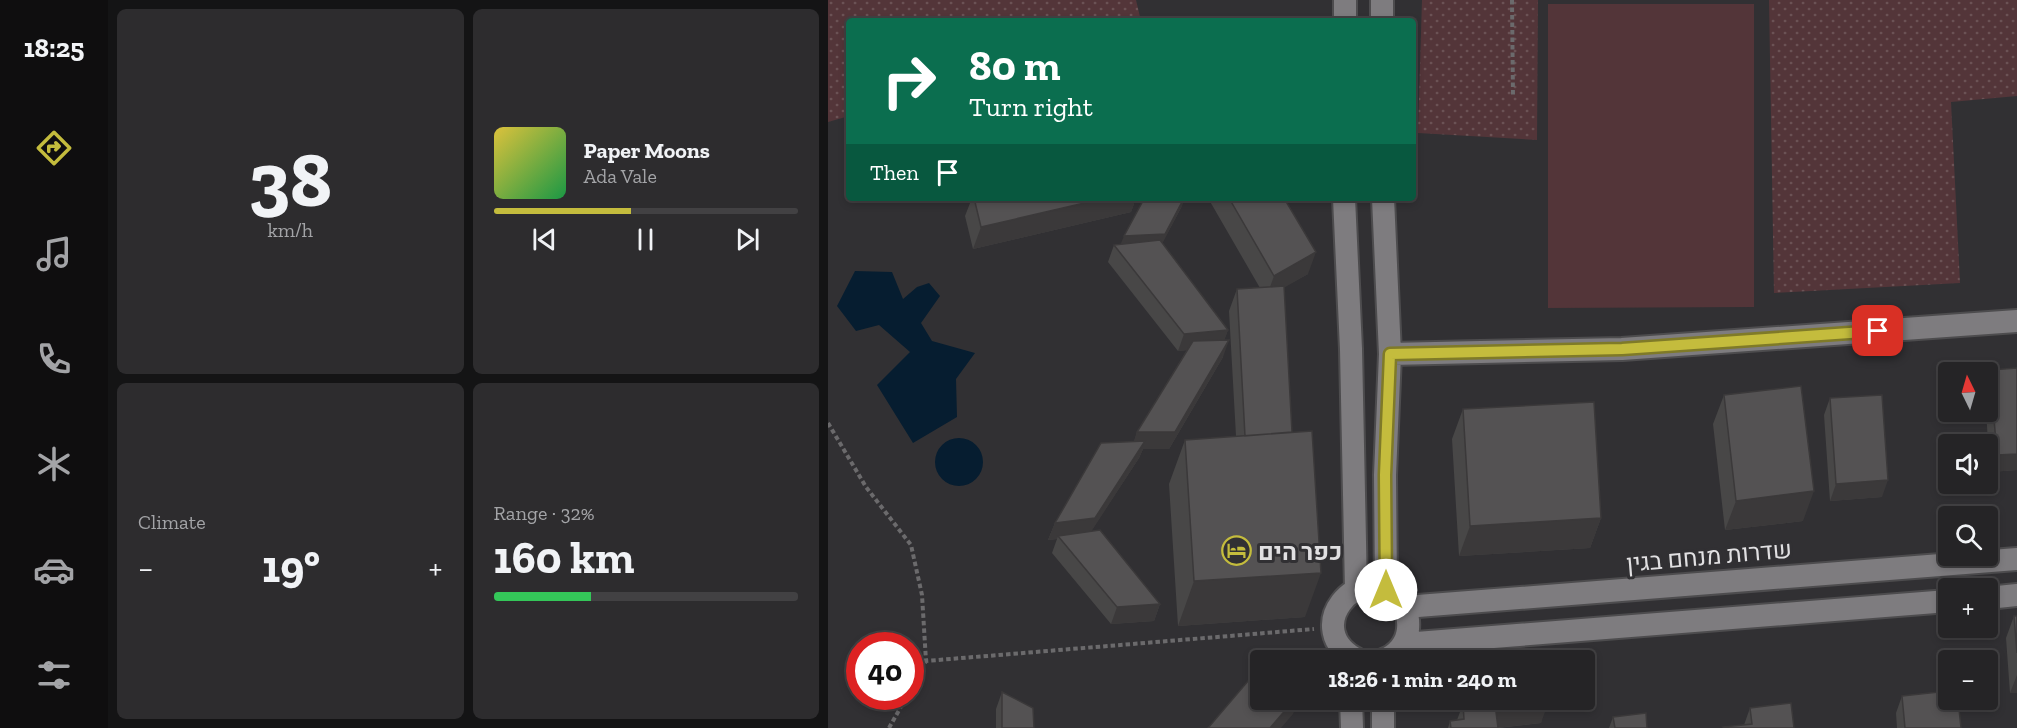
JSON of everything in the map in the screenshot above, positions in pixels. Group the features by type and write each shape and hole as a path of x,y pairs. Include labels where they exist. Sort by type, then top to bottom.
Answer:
{"street":[{"path":"1344,18 1345,0"},
{"path":"1382,0 1382,18"},
{"path":"1344,201 1351,349 1356,590"},
{"path":"1383,201 1390,354 1385,475 1386,590"},
{"path":"1390,354 1622,349 2017,321"},
{"name":"שדרות מנחם בגין","path":"1405,608 2017,559"},
{"path":"1344,650 1335,638 1334,615 1338,605 1346,596 1366,587 1386,590 1397,597 1405,608 1408,632 1395,650"},
{"path":"1998,596 2017,595"},
{"path":"1443,650 1938,602"},
{"path":"1351,710 1352,728"},
{"path":"1383,710 1383,728"}],"path":[{"path":"1512,0 1512,97"},
{"path":"828,423 866,487 911,545 922,595 926,661 924,664"},
{"path":"926,661 1333,627"},
{"path":"889,728 899,710"}],"shaded area":[{"path":"828,0 1136,0 1140,18 846,18 846,117 828,122"},
{"path":"1422,0 1538,0 1537,140 1418,133"},
{"path":"1769,0 2017,0 2017,96 1951,102 1960,283 1774,293"},
{"path":"1548,4 1754,4 1754,307 1548,308"}],"water":[{"path":"855,271 892,272 903,299 917,287 929,283 940,296 921,323 932,341 975,353 956,379 957,417 913,443 877,385 910,352 879,325 856,331 837,306"},
{"path":"959,438 976,445 983,462 976,479 959,486 942,479 935,462 942,445"}],"building":[{"path":"975,201 1093,201 981,227"},
{"path":"1143,201 1182,201 1165,234 1124,236"},
{"path":"1231,201 1286,201 1316,252 1274,276"},
{"path":"1160,240 1228,330 1184,334 1114,245"},
{"path":"1284,286 1292,432 1245,436 1237,289"},
{"path":"1229,340 1175,432 1137,432 1193,341"},
{"path":"2017,368 2017,454 1998,455 1998,434 1995,434 1994,422 1998,422 1998,369"},
{"path":"1801,386 1814,491 1736,501 1724,395"},
{"path":"1882,395 1888,480 1836,484 1830,398"},
{"path":"1594,402 1601,518 1470,526 1463,409"},
{"path":"1312,431 1321,573 1194,581 1185,440"},
{"path":"1145,441 1095,518 1055,523 1101,443"},
{"path":"1100,530 1160,604 1117,607 1058,536"},
{"path":"2014,616 2017,616 2017,653"},
{"path":"1250,679 1250,710 1286,710 1270,728 1208,728"},
{"path":"1002,692 1033,708 1034,728 1002,728"},
{"path":"1938,692 1938,710 1959,710 1961,728 1905,728 1902,696"},
{"path":"1791,703 1794,728 1723,727 1752,724 1750,708"},
{"path":"1463,710 1513,710 1496,712 1498,728 1451,728 1450,721 1464,719"},
{"path":"1646,713 1647,728 1615,728 1613,717"}],"place":[{"name":"כפר הים","path":"1237,551"}],"route":[{"path":"1386,590 1385,475 1390,354 1622,349 1878,331"}]}
